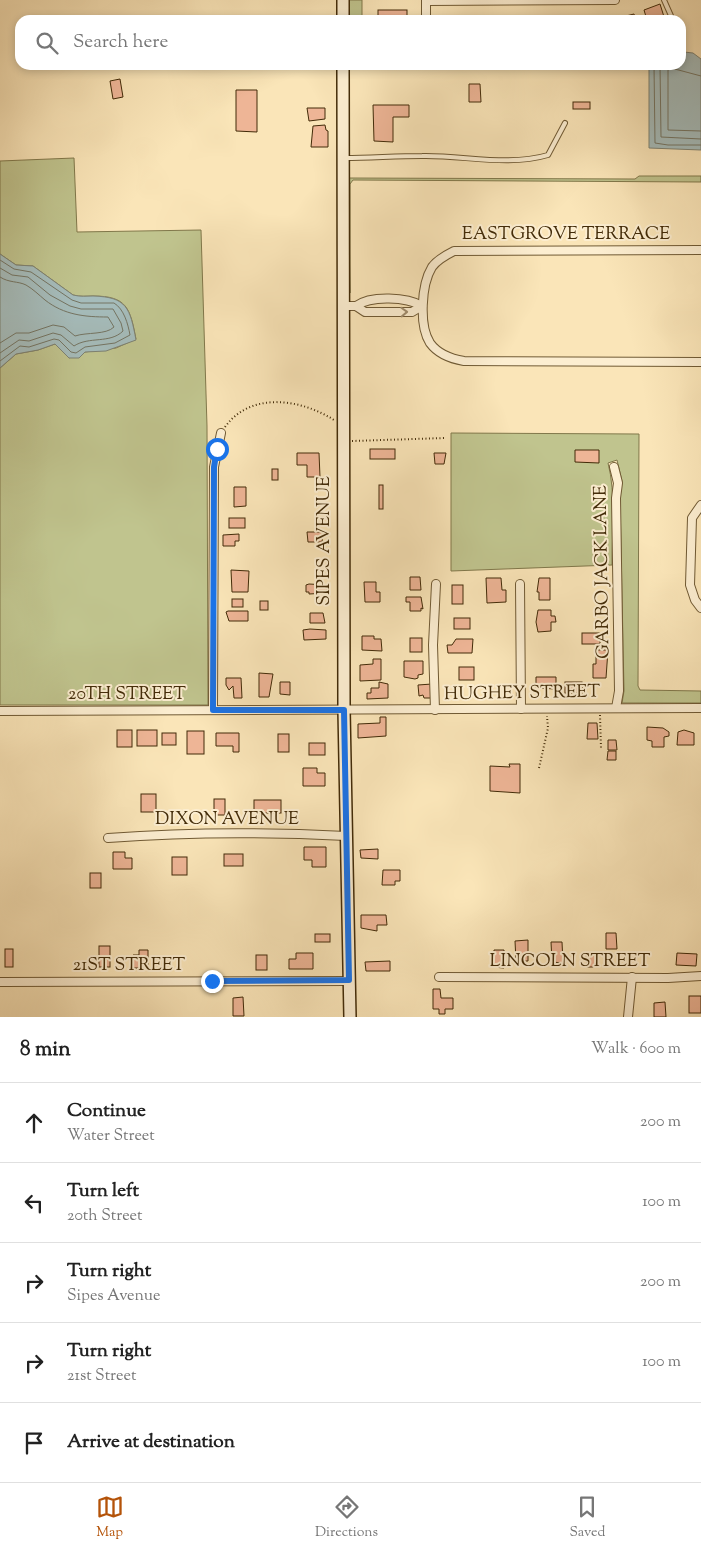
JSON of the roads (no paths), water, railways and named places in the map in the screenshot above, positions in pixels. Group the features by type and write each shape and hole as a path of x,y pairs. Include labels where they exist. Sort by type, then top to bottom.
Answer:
{"street":[{"path":"343,0 343,15"},
{"path":"426,15 426,0 615,0"},
{"name":"SIPES AVENUE","path":"343,70 342,441 344,710 350,1017"},
{"name":"EASTGROVE TERRACE","path":"701,250 465,249 454,251 443,257 432,267 425,285 422,306 426,334 431,344 451,359 464,361 701,362"},
{"path":"342,306 356,306 365,300 412,300 422,306 412,312 365,312 356,306"},
{"path":"383,300 383,312"},
{"path":"213,710 214,467 221,433"},
{"name":"GARBO JACK LANE","path":"614,466 618,483 616,498 619,691 616,708"},
{"path":"701,505 692,518 690,585 695,600 701,608"},
{"path":"436,584 434,645 436,710"},
{"path":"520,584 521,709"},
{"name":"HUGHEY STREET","path":"344,710 701,708"},
{"name":"20TH STREET","path":"0,711 344,710"},
{"name":"DIXON AVENUE","path":"108,838 177,833 271,832 346,836"},
{"name":"LINCOLN STREET","path":"439,977 701,976"},
{"path":"628,1017 632,977"},
{"name":"21ST STREET","path":"0,982 349,980"}],"lane":[{"path":"664,0 671,15"},
{"path":"342,158 422,156 499,160 536,159 548,155 565,124"}],"water":[{"path":"686,52 693,53 701,59 701,150 649,148 649,70 686,70"},
{"path":"0,254 16,265 33,266 73,295 104,297 120,302 129,312 136,340 106,351 85,352 79,358 69,358 55,344 38,350 16,354 0,368"}]}
